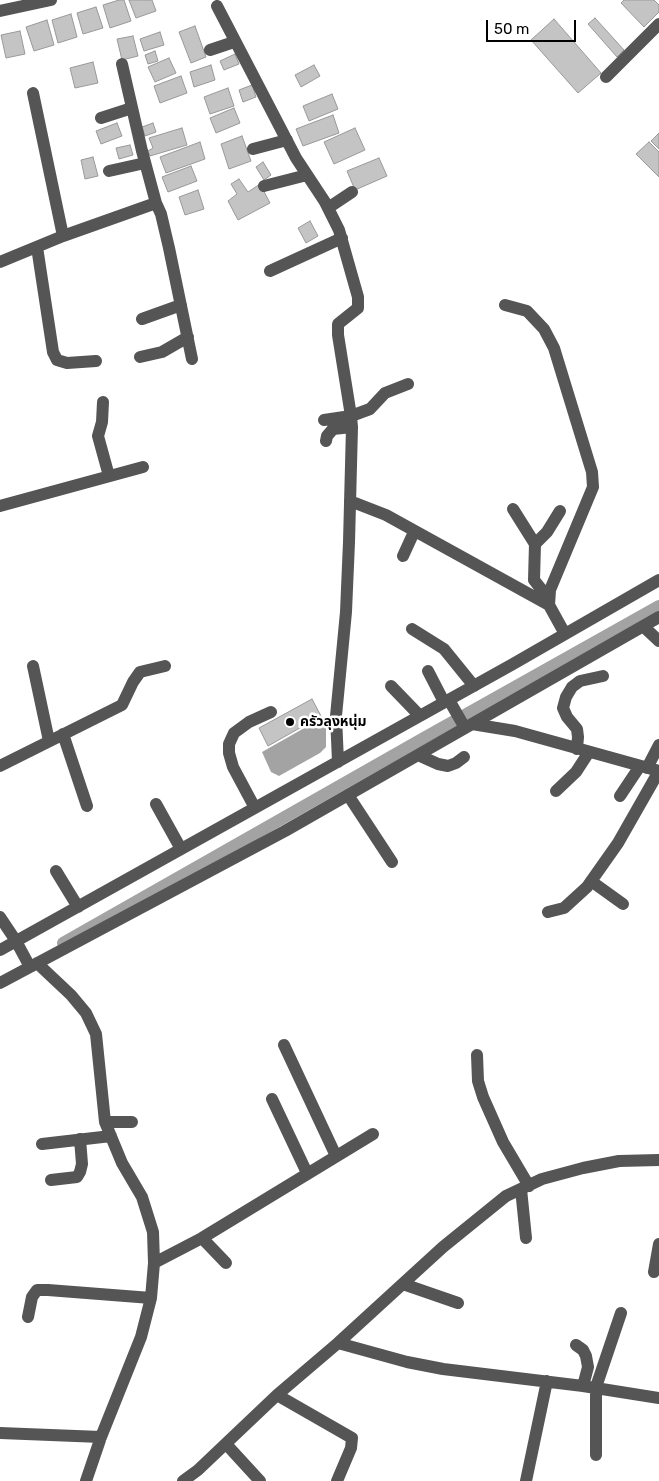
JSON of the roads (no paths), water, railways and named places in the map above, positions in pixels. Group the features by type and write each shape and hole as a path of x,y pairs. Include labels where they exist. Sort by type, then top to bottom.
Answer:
{"street":[{"path":"0,11 52,0"},
{"path":"217,6 286,140 328,208 342,238 358,297 358,308 338,324 351,422 346,612 336,716 338,762"},
{"path":"606,77 659,24"},
{"path":"210,50 234,42"},
{"path":"122,64 145,163 161,214 192,359"},
{"path":"34,94 63,236"},
{"path":"101,118 132,108"},
{"path":"253,149 286,140"},
{"path":"109,171 145,163"},
{"path":"264,186 307,175"},
{"path":"328,208 352,192"},
{"path":"0,262 63,236 156,203"},
{"path":"270,271 342,238"},
{"path":"37,247 53,352 57,360 67,363 96,361"},
{"path":"142,319 181,305"},
{"path":"505,305 526,311 544,329 554,348 592,472 593,487 552,583 549,602"},
{"path":"140,357 162,352 188,337"},
{"path":"326,441 327,436 333,429 351,422 370,409 385,393 408,384"},
{"path":"103,402 102,422 98,436 109,476"},
{"path":"324,420 351,422"},
{"path":"0,506 143,467"},
{"path":"350,501 386,515 414,532 549,602"},
{"path":"513,509 535,544 534,580 549,602 565,634"},
{"path":"535,544 546,532 560,511"},
{"path":"403,556 414,532"},
{"path":"0,950 18,944 78,907 181,849 420,716 449,703 474,686 659,580"},
{"path":"0,983 32,964 276,836 418,755 466,724 659,617"},
{"path":"643,626 659,642"},
{"path":"412,629 444,649 474,686"},
{"path":"33,666 50,740"},
{"path":"0,766 122,705 140,672 165,666"},
{"path":"428,671 449,703 466,724 515,731 651,769"},
{"path":"556,791 576,772 583,751 577,729 567,717 563,708 566,697 572,687 580,681 603,676"},
{"path":"390,686 420,716"},
{"path":"255,808 233,767 229,753 229,744 234,733 249,722 271,712"},
{"path":"64,734 87,806"},
{"path":"548,912 564,908 575,899 591,881 618,843 651,769 659,745"},
{"path":"418,755 438,764 448,766 456,763 464,756"},
{"path":"620,796 651,769"},
{"path":"348,795 392,862"},
{"path":"156,804 181,849"},
{"path":"56,871 78,907"},
{"path":"591,881 623,904"},
{"path":"0,917 32,964 71,995 86,1013 96,1034 105,1122 122,1163 142,1197 153,1232 154,1263 151,1298 141,1337 101,1437 86,1481"},
{"path":"284,1046 336,1156"},
{"path":"477,1054 478,1081 483,1097 525,1188 526,1238"},
{"path":"272,1099 307,1173"},
{"path":"105,1122 132,1122"},
{"path":"154,1263 202,1238 373,1134"},
{"path":"42,1144 111,1136"},
{"path":"51,1180 77,1177 82,1164 80,1139"},
{"path":"183,1481 198,1475 226,1444 277,1395 338,1343 443,1246 506,1196 542,1179 583,1168 619,1161 659,1160"},
{"path":"202,1238 226,1263"},
{"path":"654,1272 659,1244"},
{"path":"403,1284 458,1303"},
{"path":"28,1317 32,1297 37,1290 151,1298"},
{"path":"590,1386 621,1313"},
{"path":"338,1343 407,1362 443,1369 658,1394"},
{"path":"576,1345 583,1350 588,1366 596,1455"},
{"path":"526,1481 547,1381"},
{"path":"277,1395 352,1438 351,1448 338,1481"},
{"path":"0,1433 101,1437"},
{"path":"226,1444 260,1481"}],"waterway":[{"path":"63,943 659,606"}],"place":[{"name":"ครัวลุงหนุ่ม","path":"290,722"}]}
